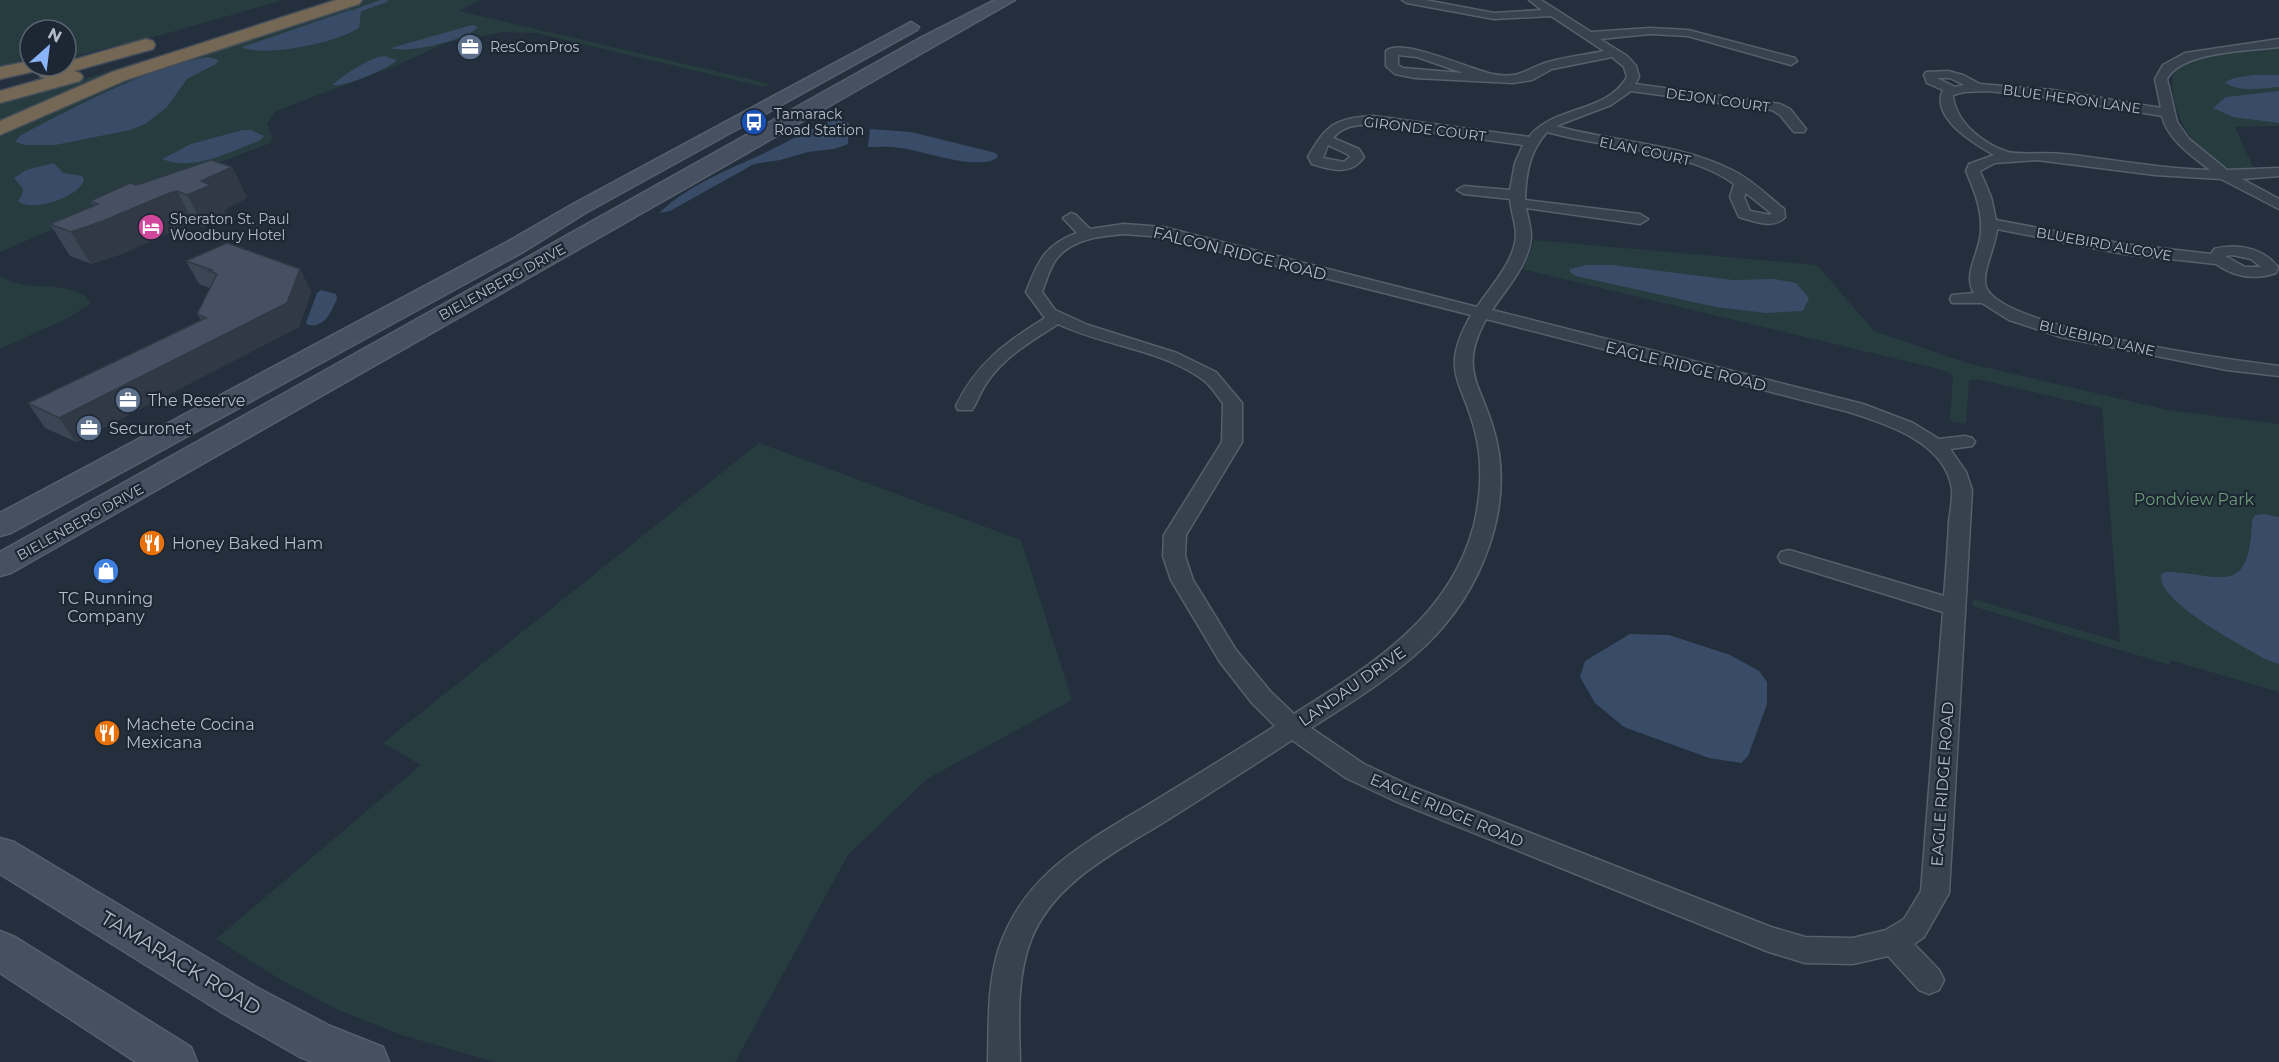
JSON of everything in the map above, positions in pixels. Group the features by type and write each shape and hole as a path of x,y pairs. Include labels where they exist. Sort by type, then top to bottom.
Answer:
{"highway":[{"path":"244,17 302,0"},
{"path":"0,98 336,0"},
{"path":"0,129 119,76 353,0"},
{"path":"78,57 162,39 78,63"},
{"path":"0,73 18,69"},
{"path":"0,86 28,78"}],"street":[{"name":"BIELENBERG DRIVE","path":"0,566 928,41 1006,0"},
{"path":"1407,0 1494,16 1553,13"},
{"path":"1534,0 1614,52 1630,66 1633,72 1631,82 1627,87 1601,104 1538,135"},
{"name":"BIELENBERG DRIVE","path":"0,526 515,247 580,208 923,21"},
{"path":"1589,36 1650,31 1688,33 1791,61"},
{"path":"2279,43 2204,53 2175,62 2167,68 2161,79 2170,122 2184,142 2223,174 2279,205"},
{"path":"1491,78 1419,54 1392,51 1392,66 1406,73 1491,78 1527,77 1548,66 1614,52"},
{"name":"BLUE HERON LANE","path":"1975,86 1959,77 1930,75 1931,81 1952,90 1975,86 2053,95 2168,113"},
{"name":"DEJON COURT","path":"1627,87 1775,107 1785,112 1799,129"},
{"path":"1952,90 1947,93 1946,101 1954,119 1975,138 2007,157"},
{"name":"GIRONDE COURT","path":"1325,139 1331,129 1342,123 1373,120 1538,135"},
{"name":"ELAN COURT","path":"1538,135 1673,155 1720,168 1734,175 1742,183"},
{"name":"LANDAU DRIVE","path":"1004,1062 1004,1004 1008,967 1019,934 1044,892 1082,860 1293,728 1386,666 1427,629 1454,597 1482,535 1490,472 1485,433 1466,382 1463,358 1470,336 1481,314 1521,248 1524,225 1518,199 1521,165 1538,135"},
{"path":"1987,298 1978,288 1977,279 1988,243 1989,223 1986,202 1973,171 1974,167 1981,162 2007,157 2048,157 2157,171 2223,174 2279,172"},
{"path":"1464,190 1640,219"},
{"path":"1071,218 1086,234"},
{"name":"BLUEBIRD ALCOVE","path":"1989,223 2124,249 2220,260"},
{"name":"FALCON RIDGE ROAD","path":"1293,728 1261,697 1227,656 1182,580 1174,556 1175,535 1232,442 1237,427 1237,415 1232,399 1213,376 1196,366 1055,319 1036,302 1033,291 1036,277 1054,252 1086,234 1124,229 1162,232 1481,314"},
{"path":"1958,298 1987,298"},
{"name":"BLUEBIRD LANE","path":"1987,298 2001,309 2020,318 2061,332 2227,365 2279,371"},
{"name":"EAGLE RIDGE ROAD","path":"1293,728 1355,771 1404,794 1768,939 1805,950 1853,951 1893,942 1914,928 1935,893 1962,490 1959,475 1951,460 1936,445 1914,431 1888,418 1856,408 1481,314"},
{"path":"965,406 973,386 992,362 1009,347 1055,319"},
{"path":"1936,445 1965,442"},
{"path":"1790,556 1954,607"},
{"name":"TAMARACK ROAD","path":"0,854 241,1001 316,1042 368,1062"},
{"path":"1893,942 1929,980"},
{"path":"0,950 175,1062"}],"green space":[{"path":"0,0 284,0 165,34 78,55 78,18 18,18 18,67 0,71"},
{"path":"365,0 479,0 459,11 770,84 764,87 536,33 504,32 448,42 395,66 276,111 267,124 273,138 268,144 121,200 0,252 0,135 99,88"},
{"path":"2279,47 2279,126 2235,127 2254,169 2229,168 2215,162 2194,142 2179,115 2174,101 2173,75 2192,61 2206,57"},
{"path":"141,64 0,127 0,103"},
{"name":"Pondview Park","path":"1534,240 1817,265 1874,331 1967,363 2168,410 2279,424 2279,692 2170,660 2170,665 1972,606 1973,599 2120,642 2102,408 1977,379 1969,380 1966,424 1950,421 1953,376 1943,370 1522,269"},
{"path":"0,276 23,285 71,290 80,293 90,304 68,318 0,349"},
{"path":"759,443 1021,540 1072,700 927,779 848,855 735,1062 495,1062 402,1035 336,1009 278,978 216,939 421,765 383,743"}],"water":[{"path":"350,10 361,12 359,28 335,38 283,50 253,50 242,47"},
{"path":"472,25 478,27 462,37 437,45 410,49 391,48"},
{"path":"384,56 397,60 366,77 333,85 357,67"},
{"path":"208,57 218,60 216,64 187,79 166,108 145,124 130,130 55,145 25,145 15,142 21,135 112,89 184,62"},
{"path":"2279,75 2279,87 2244,89 2225,82 2234,78"},
{"path":"2279,91 2279,123 2233,117 2213,108 2226,97"},
{"path":"836,119 849,123 848,144 834,149 808,152 754,164 670,211 659,213 704,181"},
{"path":"870,129 911,132 996,153 998,157 990,161 965,162 897,147 868,147"},
{"path":"243,130 251,130 264,136 259,141 199,162 186,163 162,159 191,144"},
{"path":"54,163 63,173 82,176 84,180 80,186 65,197 44,204 25,204 18,201 23,189 14,178 26,170"},
{"path":"1586,265 1613,265 1733,280 1774,279 1796,283 1809,298 1803,311 1766,313 1716,307 1576,276 1570,272 1570,269"},
{"path":"321,290 336,294 337,299 330,314 323,322 308,325 306,323 317,293"},
{"path":"2255,515 2279,517 2279,664 2267,660 2204,623 2172,597 2163,585 2161,574 2185,573 2217,577 2238,572 2245,562 2250,546 2252,521"},
{"path":"1630,634 1669,635 1730,655 1759,671 1767,682 1767,704 1748,756 1741,763 1709,758 1624,727 1595,703 1580,677 1585,661"}],"building":[{"path":"211,160 232,167 201,181 211,185 187,195 177,191 167,194 71,232 50,224 98,204 90,201 130,183 136,185"},
{"path":"227,243 300,269 287,303 59,418 28,403 206,318 197,314 217,274 186,261"}],"waterway":[{"path":"356,11 386,0"}],"place":[{"name":"ResComPros","path":"470,47"},
{"name":"Tamarack Road Station","path":"754,122"},
{"name":"Sheraton St. Paul Woodbury Hotel","path":"151,227"},
{"name":"The Reserve","path":"128,400"},
{"name":"Securonet","path":"89,428"},
{"name":"Honey Baked Ham","path":"152,543"},
{"name":"TC Running Company","path":"106,571"},
{"name":"Machete Cocina Mexicana","path":"107,733"}]}
